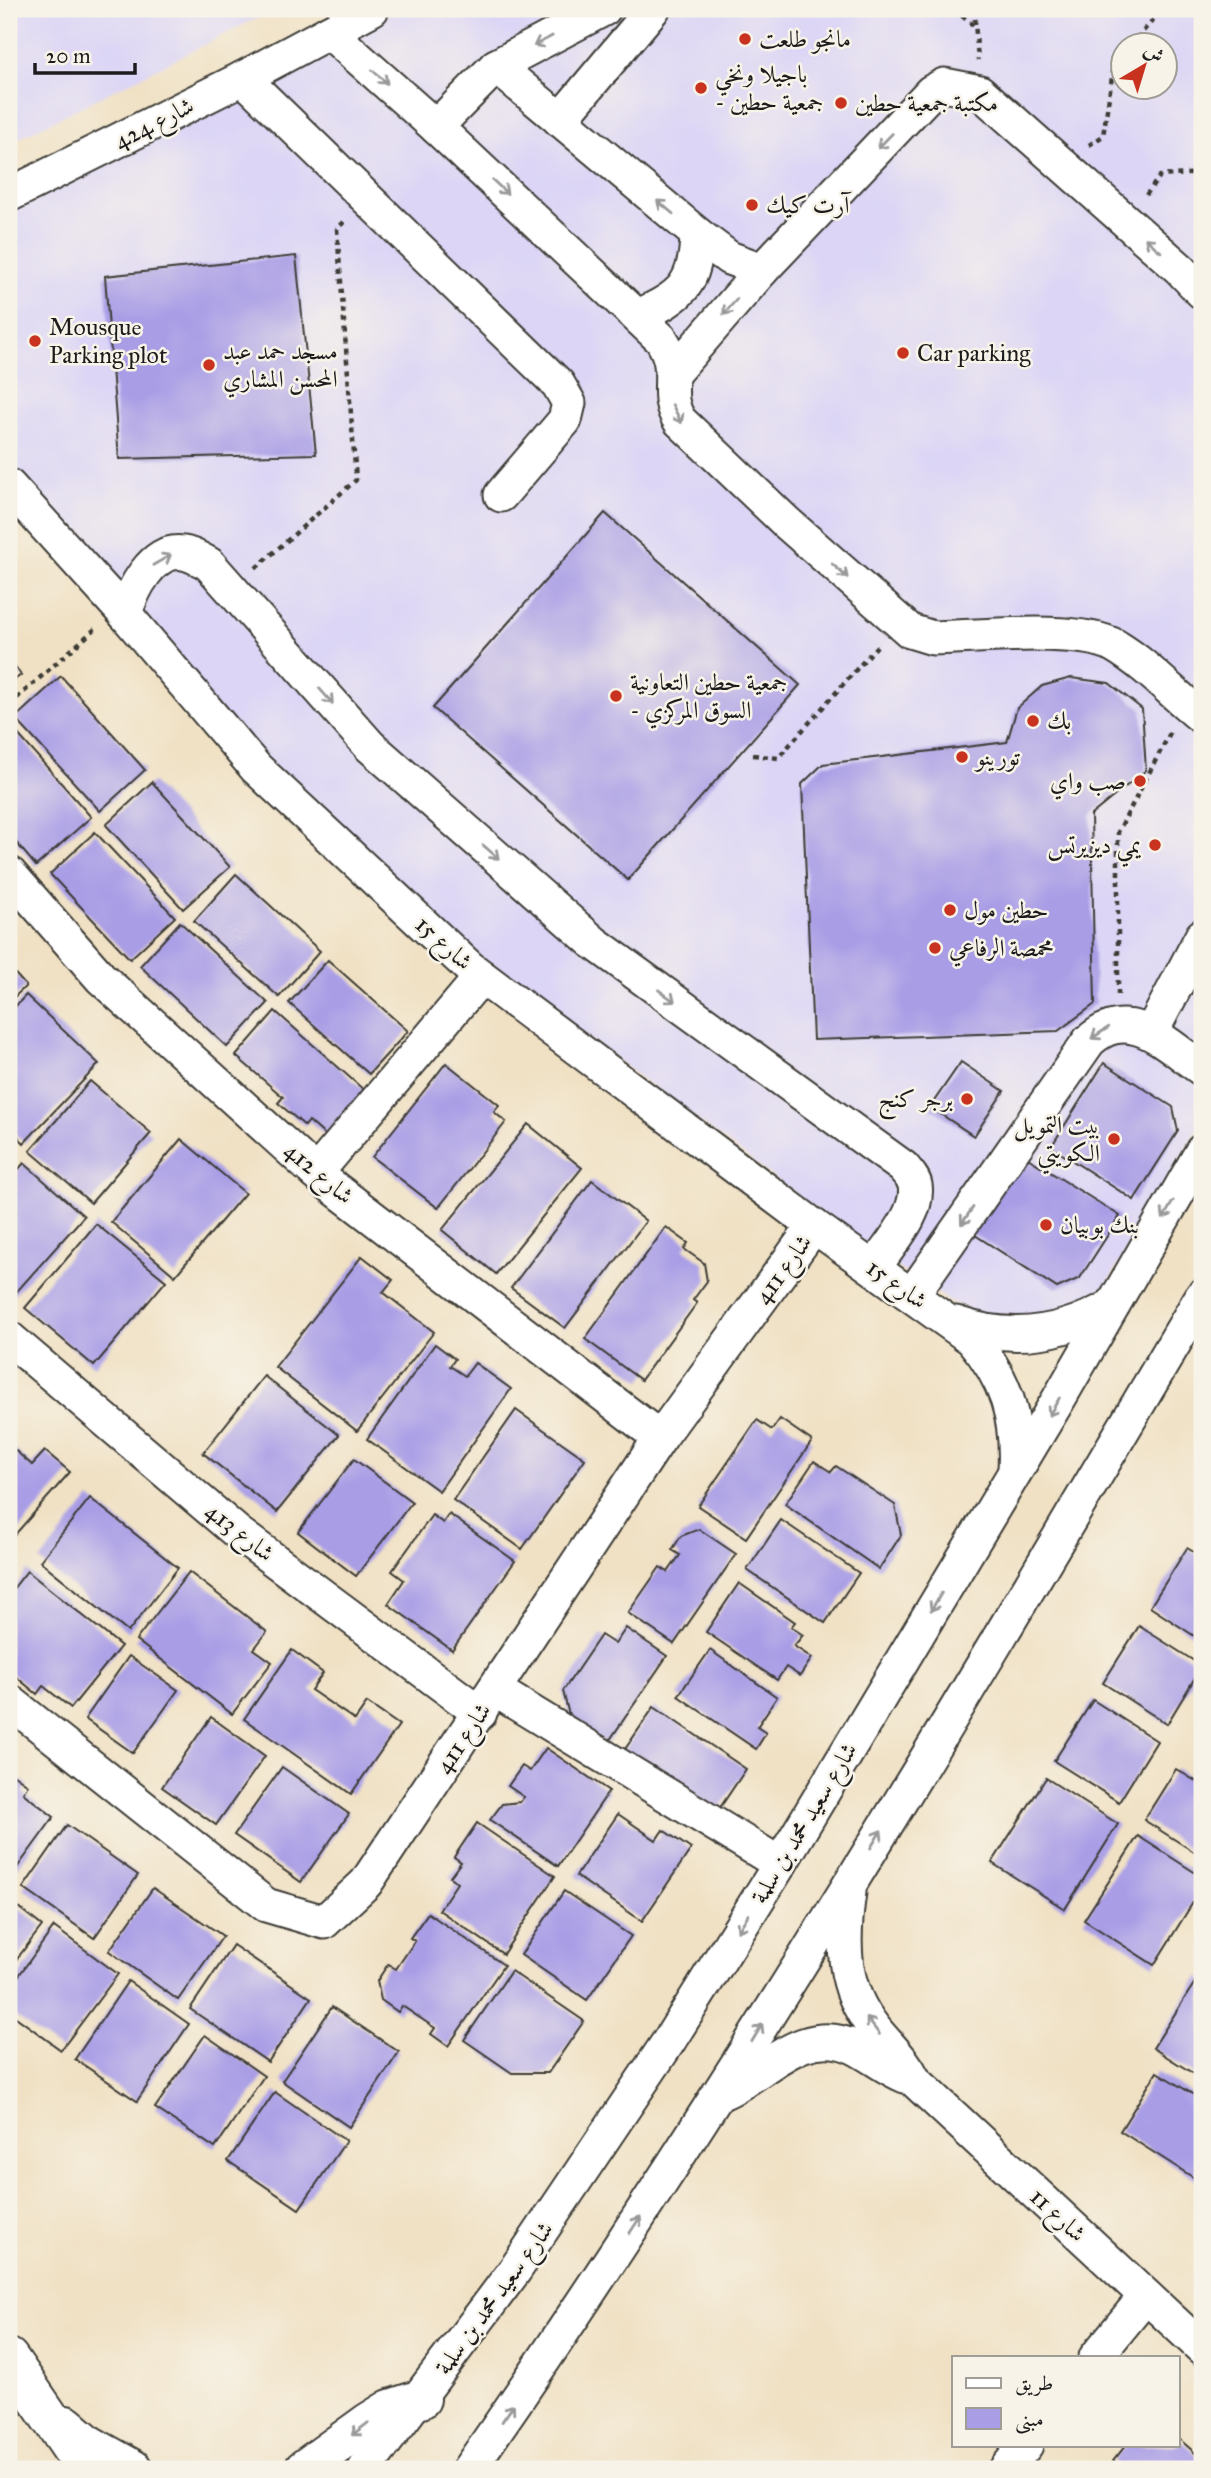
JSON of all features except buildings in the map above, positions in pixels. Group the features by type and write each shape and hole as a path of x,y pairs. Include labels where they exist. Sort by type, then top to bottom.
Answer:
{"main road":[{"path":"9,2358 85,2469"},
{"path":"304,2469 390,2409 421,2399"},
{"path":"41,2403 88,2444 133,2469"}],"street":[{"name":"شارع 424","path":"9,195 243,78 372,9"},
{"path":"436,127 496,66 604,9"},
{"path":"560,120 653,9"},
{"path":"329,32 436,127 638,316 669,351 674,372 670,394 673,410 680,421 909,631 933,638 1089,635 1113,645 1144,667 1188,721"},
{"path":"496,66 697,234 729,258 762,270"},
{"path":"243,78 558,384 569,403 565,420 501,495"},
{"path":"674,372 762,270 931,92 944,85 980,92 1063,163 1202,292"},
{"path":"638,316 668,302 687,284 697,263 697,234"},
{"name":"شارع 15","path":"9,486 122,611 256,768 481,977 814,1226 972,1339 991,1361 1004,1386 1013,1413 1017,1442 1015,1470"},
{"path":"122,611 146,570 166,556 180,552 209,564 370,746 593,942 903,1167 915,1184 915,1199 909,1216 874,1268"},
{"name":"شارع 412","path":"9,873 101,978 316,1173 660,1438"},
{"path":"1151,1033 1202,936"},
{"path":"316,1173 481,977"},
{"path":"912,1295 1089,1041 1099,1032 1118,1025 1139,1027 1202,1069"},
{"name":"شارع سعيد محمد بن سلمة","path":"365,2469 421,2399 591,2160 780,1864 1113,1306 1202,1151"},
{"name":"شارع 411","path":"9,1701 266,1905 324,1922 366,1883 660,1438 814,1226"},
{"path":"469,2469 581,2309 720,2094 1202,1296"},
{"name":"شارع 15","path":"950,1321 985,1331 1021,1335 1070,1327 1113,1306"},
{"name":"شارع 413","path":"9,1338 238,1533 488,1702 780,1864"},
{"name":"شارع 11","path":"851,1878 844,1939 849,1984 863,2014 901,2058 914,2080"},
{"name":"شارع 11","path":"720,2094 740,2085 790,2050 817,2040 835,2041 853,2047 914,2080 1202,2348"},
{"path":"1097,2356 1145,2297"},
{"path":"1006,2469 1025,2446"}],"path":[{"path":"954,9 975,27"},
{"path":"974,9 980,92"},
{"path":"1142,32 1163,9"},
{"path":"1063,163 1103,135 1110,90"},
{"path":"1126,220 1160,176 1202,173"},
{"path":"231,590 356,480 337,229 366,199"},
{"path":"9,705 122,611"},
{"path":"753,755 778,758 898,622"},
{"path":"1118,1025 1118,832 1188,721"}],"shaded area":[{"path":"9,9 275,9 9,143"},
{"path":"372,9 1202,9 1202,1121 1107,1284 1090,1305 1058,1322 988,1324 919,1282 845,1231 367,872 9,486 9,195"}],"place":[{"name":"مانجو طلعت","path":"745,39"},
{"name":"باجيلا ونخي - جمعية حطين","path":"701,88"},
{"name":"مكتبة جمعية حطين","path":"841,103"},
{"name":"آرت كيك","path":"752,205"},
{"name":"Mousque Parking plot","path":"35,341"},
{"name":"Car parking","path":"903,353"},
{"name":"مسجد حمد عبد المحسن المشاري","path":"209,365"},
{"name":"جمعية حطين التعاونية - السوق المركزي","path":"616,696"},
{"name":"بك","path":"1033,721"},
{"name":"تورينو","path":"962,757"},
{"name":"صب واي","path":"1140,781"},
{"name":"يمي ديزيرتس","path":"1155,845"},
{"name":"حطين مول","path":"950,910"},
{"name":"محمصة الرفاعي","path":"935,948"},
{"name":"برجر كنج","path":"967,1099"},
{"name":"بيت التمويل الكويتي","path":"1114,1139"},
{"name":"بنك بوبيان","path":"1046,1225"}]}
